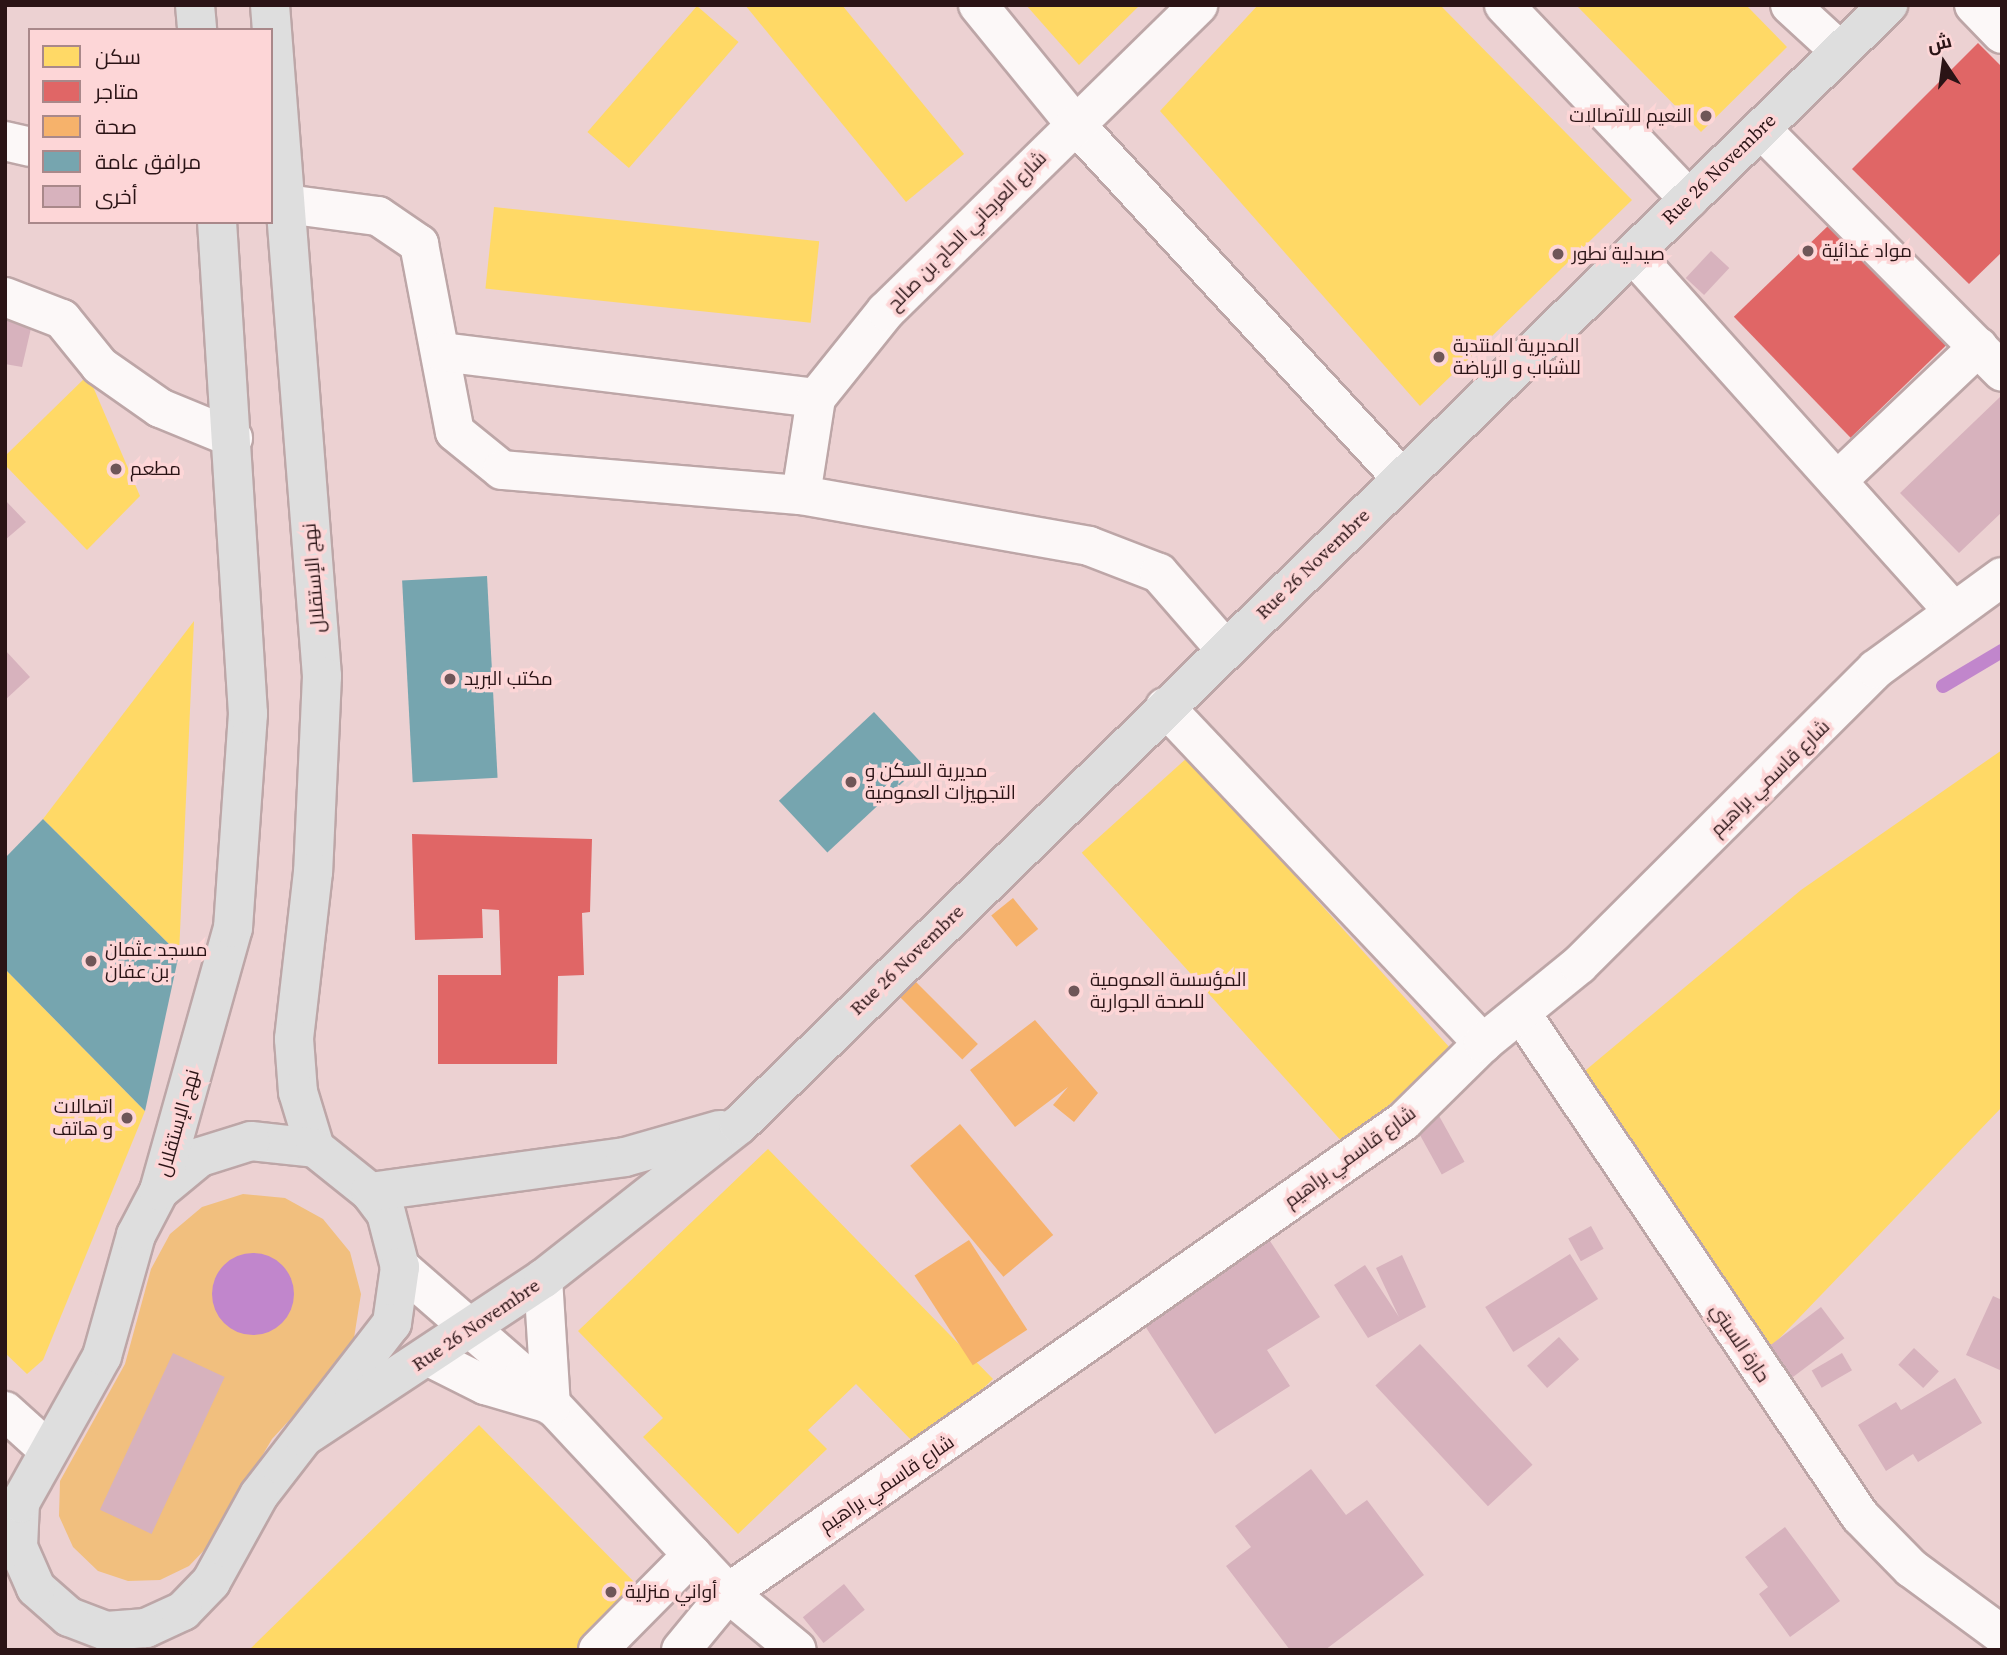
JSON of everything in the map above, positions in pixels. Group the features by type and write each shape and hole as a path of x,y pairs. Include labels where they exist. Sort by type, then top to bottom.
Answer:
{"main road":[{"path":"195,5 197,28"},
{"name":"نهج الإستقلال","path":"270,5 271,28"},
{"name":"Rue 26 Novembre","path":"304,1437 474,1328 543,1279 739,1125 1888,5"},
{"name":"نهج الإستقلال","path":"273,79 278,203 322,676 313,872 294,1039 298,1092 315,1148"},
{"name":"نهج الإستقلال","path":"159,1191 233,928 248,714 233,438 217,224"},
{"name":"Rue 26 Novembre","path":"370,1192 625,1157 739,1125"},
{"path":"142,1650 183,1611 211,1582 258,1495 392,1323 400,1268 386,1213 370,1192 315,1148 251,1141 200,1157 159,1191 136,1235 102,1356 13,1496 12,1558 36,1588 69,1617 106,1630 146,1628 183,1611"}],"street":[{"path":"978,5 1074,124 1393,486"},
{"name":"شارع العرجاني الحاج بن صالح","path":"816,398 886,311 1198,5"},
{"path":"1504,5 1689,199"},
{"path":"1790,5 1840,51"},
{"path":"1974,5 2002,34"},
{"path":"1761,129 1990,359 1837,481"},
{"path":"5,141 28,147"},
{"path":"278,203 378,216 406,231 419,244 454,432 502,470 801,495 1089,546 1159,573 1225,649"},
{"path":"1633,254 1952,609"},
{"path":"5,297 62,319 100,366 149,401 233,438"},
{"path":"441,352 816,398 801,495"},
{"name":"شارع قاسمي براهيم","path":"681,1650 728,1593 1405,1121 1483,1043 1579,965 1840,709 1876,669 1952,609 2002,577"},
{"path":"1165,707 1483,1043"},
{"name":"حارة السبتي","path":"1521,1013 1860,1516 1911,1568 2002,1635"},
{"path":"400,1268 474,1328 728,1593 797,1650"},
{"path":"543,1279 551,1406"},
{"path":"429,1357 485,1385 551,1406"},
{"path":"5,1411 46,1448"},
{"path":"598,1650 692,1555"}],"shaded area":[{"path":"243,1194 285,1198 323,1219 350,1252 361,1294 354,1338 330,1376 272,1439 211,1543 189,1566 160,1580 128,1581 98,1571 73,1547 59,1516 60,1481 125,1364 151,1269 170,1234 202,1207"},
{"path":"253,1253 269,1257 282,1265 290,1278 294,1294 290,1310 282,1323 269,1331 253,1335 237,1331 224,1323 216,1310 212,1294 216,1278 224,1265 237,1257"}],"building: سكن":[{"path":"745,5 842,5 964,154 906,202"},
{"path":"1026,5 1140,5 1079,65"},
{"path":"1258,5 1440,5 1632,200 1420,406 1160,111"},
{"path":"1576,5 1746,5 1787,47 1701,132"},
{"path":"697,6 739,42 629,168 587,132"},
{"path":"494,207 819,241 811,323 485,289"},
{"path":"88,375 140,496 87,550 5,465 5,456"},
{"path":"194,621 179,954 43,819"},
{"path":"2002,750 2002,1107 1770,1348 1580,1075 1801,890"},
{"path":"1188,757 1451,1049 1345,1145 1082,853"},
{"path":"5,969 145,1111 43,1360 27,1374 5,1353"},
{"path":"768,1149 993,1379 920,1449 856,1384 808,1430 827,1449 738,1534 643,1437 663,1418 578,1331"},
{"path":"479,1425 642,1590 581,1650 249,1650"}],"building: متاجر":[{"path":"1978,43 2002,67 2002,252 1969,284 1852,169"},
{"path":"1831,223 1948,344 1851,438 1734,317"},
{"path":"412,834 592,839 590,912 582,913 584,975 558,976 557,1064 438,1064 438,975 501,975 499,910 482,909 483,938 415,940"}],"building: صحة":[{"path":"1013,898 1038,929 1016,947 991,916"},
{"path":"910,976 978,1044 962,1059 894,992"},
{"path":"1035,1020 1098,1093 1074,1122 1053,1105 1068,1087 1015,1127 970,1070"},
{"path":"960,1124 1053,1235 1003,1277 910,1166"},
{"path":"969,1240 1027,1330 973,1365 914,1275"}],"building: مرافق عامة":[{"name":"مكتب البريد","path":"487,576 498,778 413,782 402,580"},
{"name":"مديرية السكن و التجهيزات العمومية","path":"874,712 922,764 827,853 779,801"},
{"name":"مسجد عثمان بن عفان","path":"43,819 179,954 145,1111 5,969 5,858"}],"building: أخرى":[{"path":"1711,251 1729,268 1704,295 1686,278"},
{"path":"5,318 32,324 22,367 5,364"},
{"path":"2000,397 2002,512 1959,553 1900,493"},
{"path":"5,500 26,522 5,540"},
{"path":"5,650 30,677 5,700"},
{"path":"1433,1105 1465,1162 1442,1174 1410,1118"},
{"path":"1591,1226 1604,1249 1581,1261 1568,1239"},
{"path":"1270,1241 1320,1317 1267,1350 1290,1386 1215,1434 1134,1309 1197,1288"},
{"path":"1570,1254 1598,1299 1513,1352 1485,1307"},
{"path":"1402,1255 1426,1307 1368,1338 1334,1285 1365,1265 1399,1317 1376,1268"},
{"path":"1993,1296 2002,1300 2002,1371 1966,1355"},
{"path":"1821,1307 1844,1338 1781,1386 1758,1355"},
{"path":"1559,1337 1579,1359 1547,1388 1527,1366"},
{"path":"1420,1344 1533,1465 1488,1506 1375,1386"},
{"path":"1914,1348 1939,1371 1923,1388 1898,1365"},
{"path":"173,1353 225,1377 152,1534 100,1510"},
{"path":"1842,1353 1852,1370 1822,1388 1812,1370"},
{"path":"1955,1378 1982,1423 1918,1462 1913,1454 1886,1471 1858,1425 1896,1402 1901,1410"},
{"path":"1311,1469 1346,1515 1367,1500 1424,1575 1325,1650 1290,1650 1226,1566 1251,1547 1235,1526"},
{"path":"1785,1527 1840,1601 1790,1637 1759,1594 1768,1587 1745,1557"},
{"path":"844,1584 865,1610 824,1643 803,1617"}],"waterway":[{"path":"1943,686 2002,651"}],"place":[{"name":"النعيم للاتصالات","path":"1706,116"},
{"name":"مواد غذائية","path":"1808,251"},
{"name":"صيدلية نطور","path":"1558,254"},
{"name":"المديرية المنتدبة للشباب و الرياضة","path":"1439,357"},
{"name":"مطعم","path":"116,469"},
{"name":"مكتب البريد","path":"450,679"},
{"name":"مديرية السكن و التجهيزات العمومية","path":"851,782"},
{"name":"مسجد عثمان بن عفان","path":"91,961"},
{"name":"المؤسسة العمومية للصحة الجوارية","path":"1074,991"},
{"name":"اتصالات و هاتف","path":"127,1118"},
{"name":"أواني منزلية","path":"611,1592"}]}
